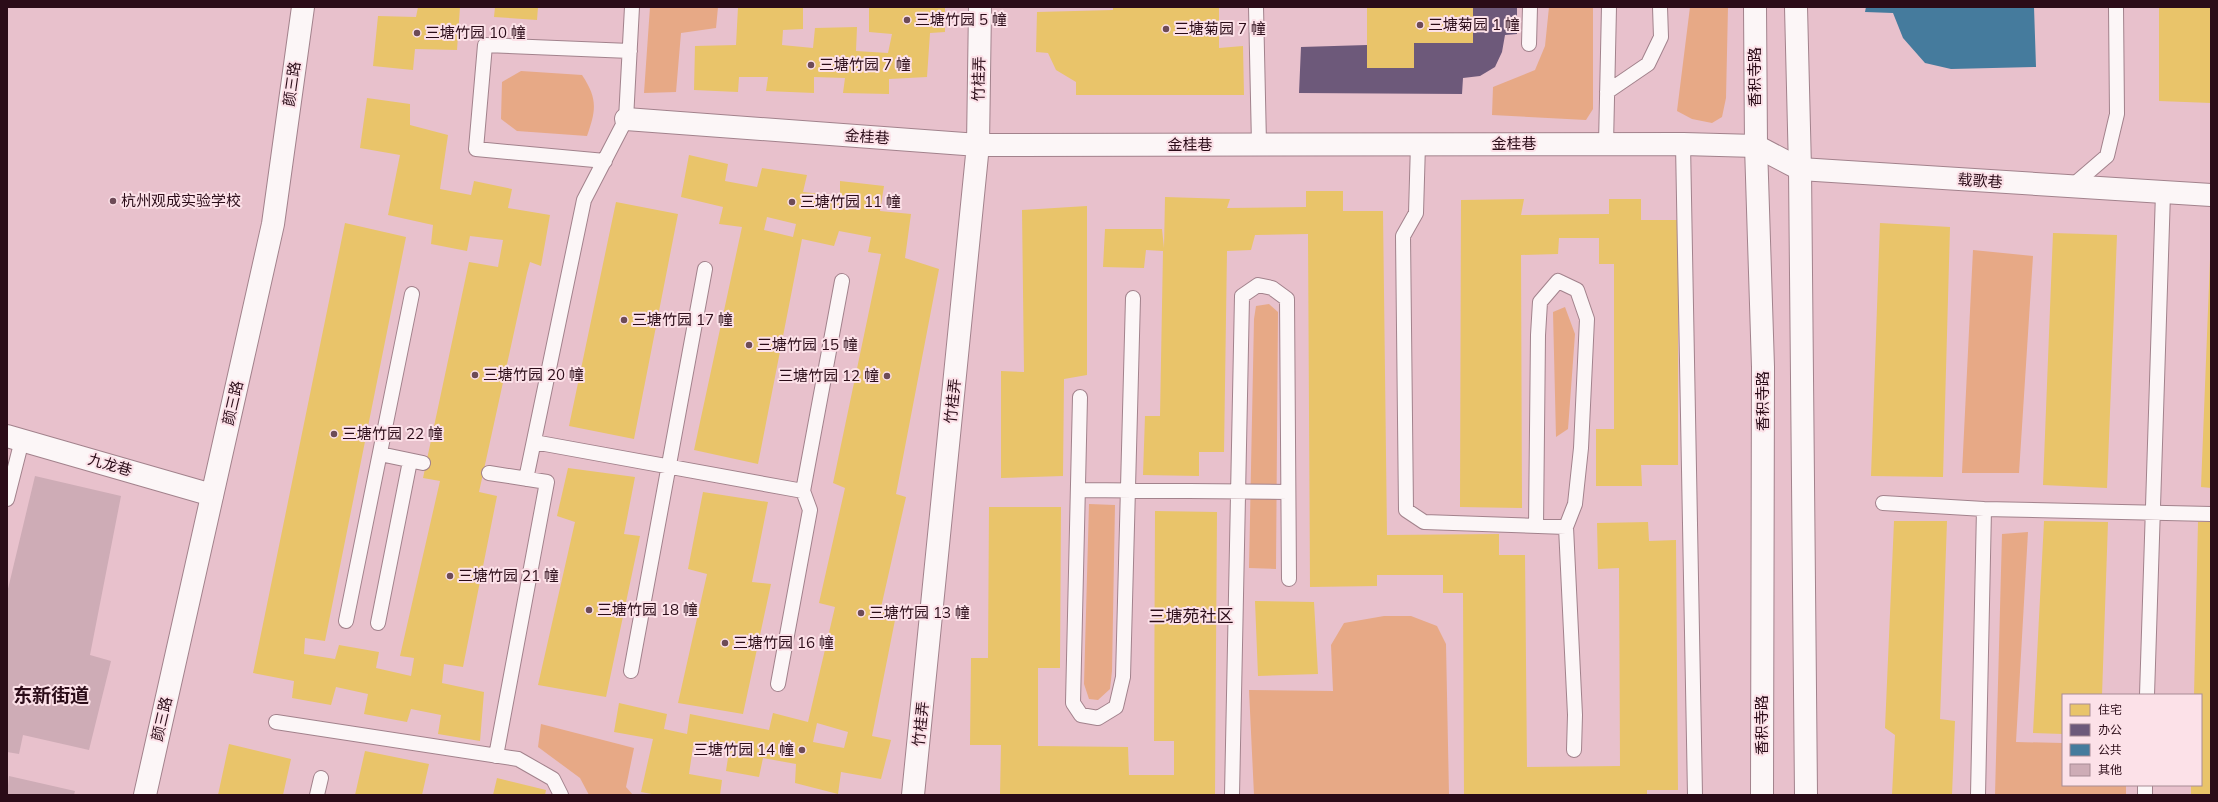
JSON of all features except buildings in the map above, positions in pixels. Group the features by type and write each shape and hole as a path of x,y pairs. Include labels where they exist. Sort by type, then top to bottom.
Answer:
{"street":[{"name":"颜三路","path":"145,795 273,224 303,7"},
{"name":"竹桂弄","path":"914,795 978,145 980,7"},
{"name":"香积寺路","path":"1755,7 1756,146 1763,367 1762,795"},
{"path":"1796,7 1800,169 1806,795"},
{"name":"金桂巷","path":"626,119 978,145 1683,144 1756,146"},
{"name":"载歌巷","path":"1756,146 1800,169 2211,195"},
{"name":"九龙巷","path":"14,438 212,495"}],"lane":[{"path":"526,479 584,200 626,119 632,7"},
{"path":"1256,7 1259,144"},
{"path":"1529,44 1530,7"},
{"path":"1606,144 1609,7"},
{"path":"1607,92 1648,64 1661,37 1660,7"},
{"path":"2071,187 2107,156 2117,114 2116,7"},
{"path":"605,161 476,149 485,45 630,51"},
{"path":"1418,144 1416,213 1403,236 1406,510 1424,522 1566,526"},
{"path":"1683,144 1695,795"},
{"path":"2147,694 2163,193"},
{"path":"631,671 705,269"},
{"path":"778,684 810,510 803,491 842,281"},
{"path":"1536,526 1538,335 1540,302 1558,281 1577,290 1586,319 1581,448 1575,504 1566,526 1575,715 1574,750"},
{"path":"1232,795 1242,296 1258,285 1272,288 1287,299 1289,579"},
{"path":"346,621 412,294"},
{"path":"1080,397 1073,703 1081,715 1098,718 1116,707 1123,677 1133,298"},
{"path":"7,499 14,438"},
{"path":"534,442 803,491"},
{"path":"378,623 416,462 380,454"},
{"path":"489,473 547,482 496,756"},
{"path":"1078,490 1288,492"},
{"path":"1884,503 1984,509 2211,514"},
{"path":"1978,795 1984,509"},
{"path":"276,722 518,759 553,780 561,795"},
{"path":"317,795 321,778"}],"shaded area":[{"path":"650,7 718,7 716,28 681,33 676,92 644,93"},
{"path":"1549,7 1593,7 1593,109 1586,120 1492,115 1493,87 1535,70 1545,46"},
{"path":"1690,7 1728,7 1726,98 1722,117 1712,123 1692,119 1677,111"},
{"path":"521,71 582,75 591,91 594,105 594,112 587,136 517,131 501,119 502,82"},
{"path":"1973,250 2033,256 2019,473 1962,473"},
{"path":"1269,304 1278,312 1276,569 1249,568 1254,319 1256,306"},
{"path":"1565,307 1575,334 1568,429 1556,437 1553,312"},
{"path":"1089,504 1115,505 1112,671 1110,689 1098,700 1089,699 1084,684"},
{"path":"2028,532 2016,742 2062,743 2062,786 2126,786 2126,795 1995,795 2002,534"},
{"path":"1384,616 1411,616 1437,626 1446,644 1449,795 1254,795 1249,690 1333,691 1331,645 1344,623"},
{"path":"541,724 634,748 626,787 633,795 589,795 580,778 538,747"}],"place":[{"name":"三塘竹园 5 幢","path":"907,20"},
{"name":"三塘菊园 1 幢","path":"1420,25"},
{"name":"三塘菊园 7 幢","path":"1166,29"},
{"name":"三塘竹园 10 幢","path":"417,33"},
{"name":"三塘竹园 7 幢","path":"811,65"},
{"name":"杭州观成实验学校","path":"113,201"},
{"name":"三塘竹园 11 幢","path":"792,202"},
{"name":"三塘竹园 17 幢","path":"624,320"},
{"name":"三塘竹园 15 幢","path":"749,345"},
{"name":"三塘竹园 20 幢","path":"475,375"},
{"name":"三塘竹园 12 幢","path":"887,376"},
{"name":"三塘竹园 22 幢","path":"334,434"},
{"name":"三塘竹园 21 幢","path":"450,576"},
{"name":"三塘竹园 18 幢","path":"589,610"},
{"name":"三塘竹园 13 幢","path":"861,613"},
{"name":"三塘竹园 16 幢","path":"725,643"},
{"name":"三塘竹园 14 幢","path":"802,750"}],"district":[{"name":"三塘苑社区","path":"1191,616"},
{"name":"东新街道","path":"51,695"}]}
